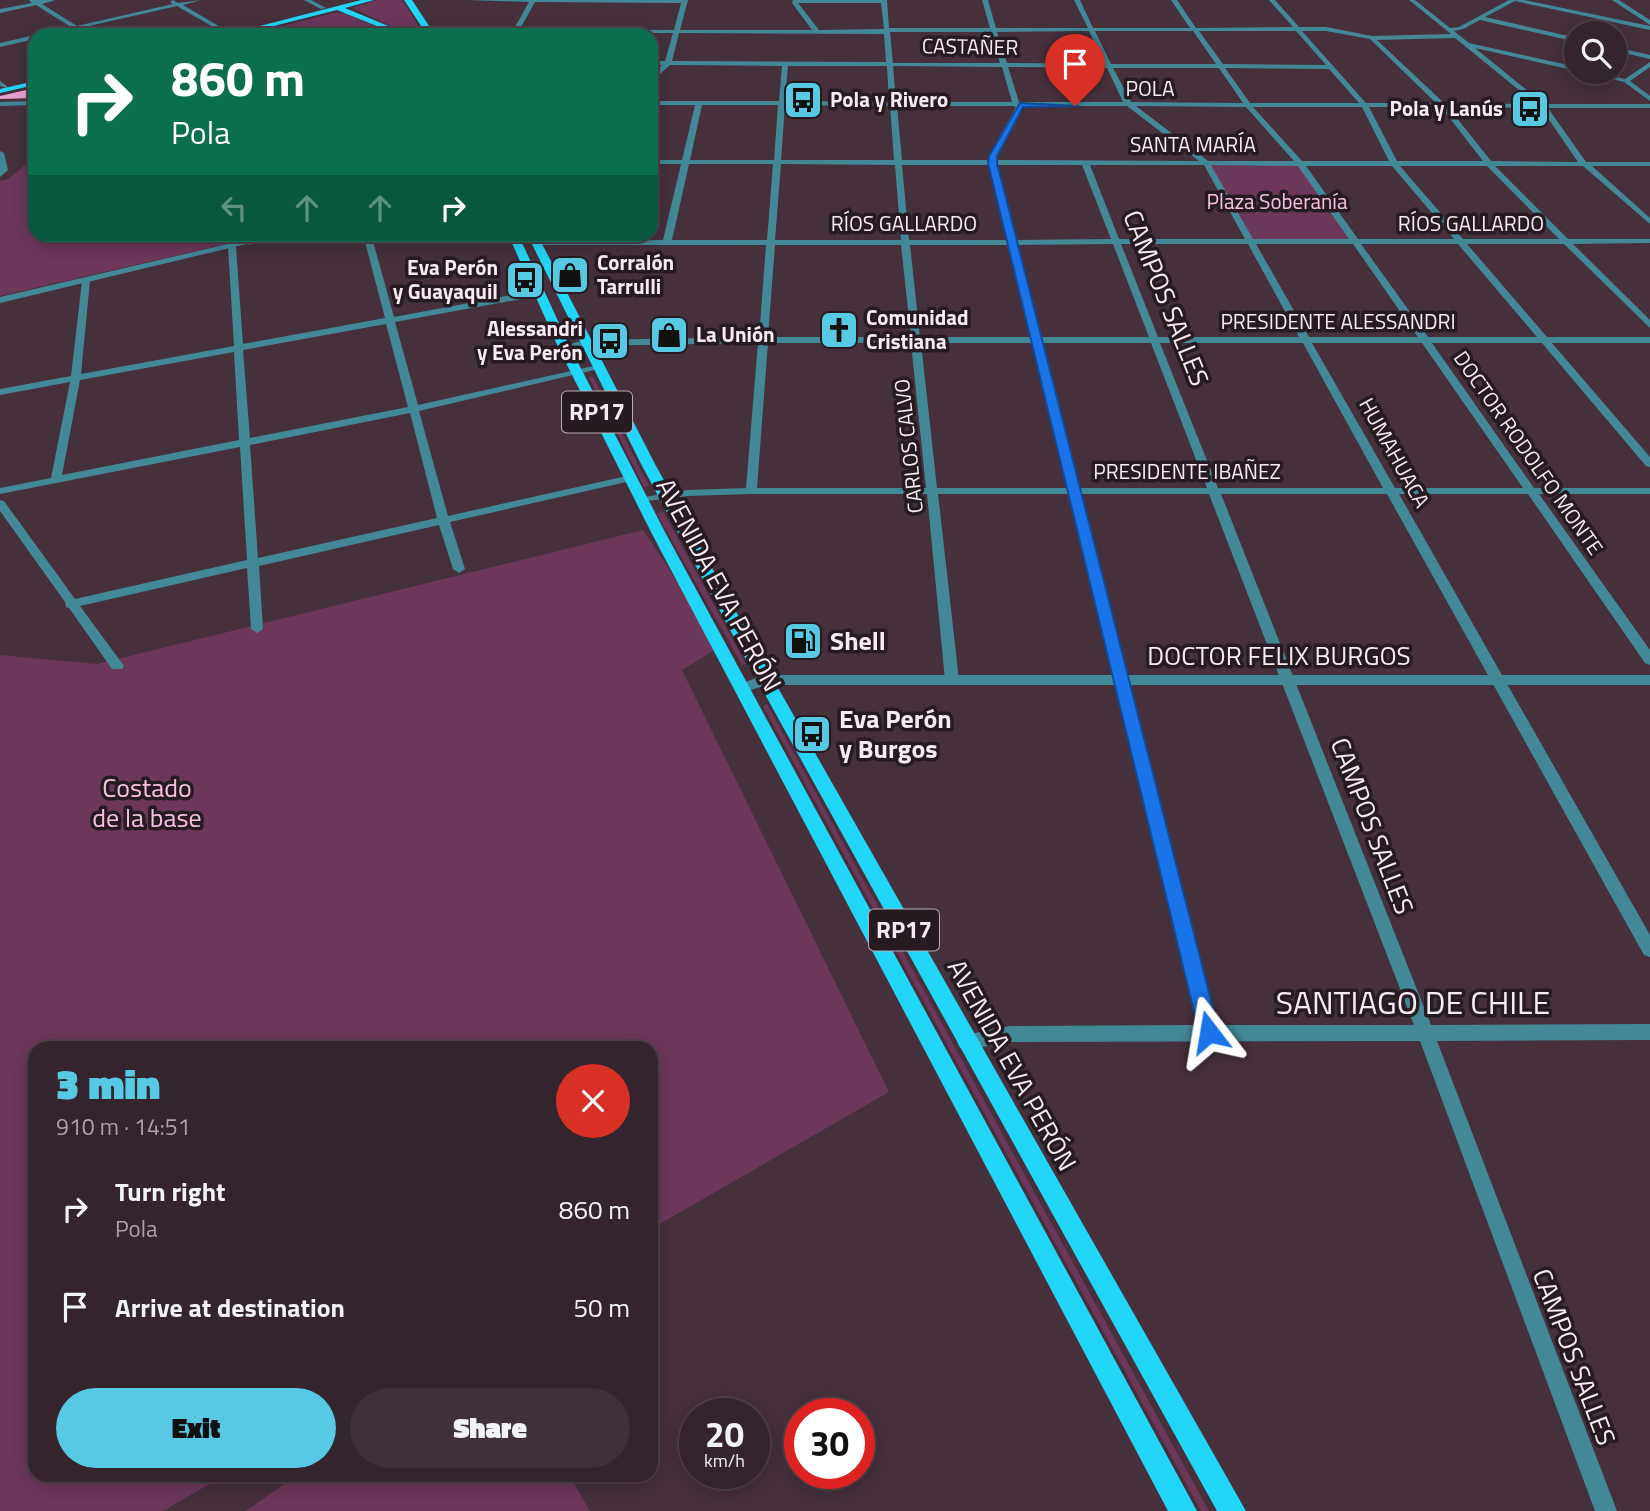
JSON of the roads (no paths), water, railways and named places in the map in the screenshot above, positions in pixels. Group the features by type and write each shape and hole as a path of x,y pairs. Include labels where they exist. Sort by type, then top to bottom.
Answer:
{"main road":[{"path":"251,28 354,0"},
{"path":"254,28 370,0"},
{"path":"408,0 426,28"},
{"path":"323,8 338,8 388,28"},
{"path":"1,87 28,82"},
{"name":"AVENIDA EVA PERÓN","path":"516,242 564,347 642,500 1183,1511"},
{"name":"AVENIDA EVA PERÓN","path":"535,242 598,369 765,680 966,1042 1232,1511"}],"street":[{"path":"0,11 53,0"},
{"path":"168,0 218,28"},
{"path":"34,2 76,28 198,0"},
{"path":"307,0 323,8"},
{"path":"471,0 685,0 668,63 658,73"},
{"path":"518,28 533,0"},
{"path":"985,0 1018,105 993,156 993,163 1209,1032"},
{"name":"HUMAHUACA","path":"1077,0 1130,106 1206,163 1308,339 1650,950"},
{"name":"DOCTOR RODOLFO MONTE","path":"1174,0 1248,105 1300,163 1650,660"},
{"path":"1272,0 1366,106 1394,163 1650,464"},
{"path":"1412,0 1543,106 1584,164 1650,222"},
{"path":"1450,30 1515,0 1650,29"},
{"path":"1615,0 1650,23"},
{"path":"796,1 817,32"},
{"path":"796,1 884,1"},
{"name":"CARLOS CALVO","path":"884,1 892,64 905,242 952,680"},
{"path":"1480,18 1564,37"},
{"path":"658,32 1330,29 1372,38 1457,36"},
{"path":"1372,38 1443,106 1488,163 1650,325"},
{"path":"0,45 28,39"},
{"path":"1468,45 1564,66"},
{"path":"1627,52 1650,57"},
{"name":"CASTAÑER","path":"658,63 1331,67"},
{"path":"751,491 785,64"},
{"path":"1627,80 1650,64"},
{"path":"1627,82 1650,99"},
{"path":"0,104 28,103"},
{"name":"POLA","path":"658,103 1650,106"},
{"path":"667,242 683,162 699,103"},
{"path":"0,153 2,173"},
{"name":"SANTA MARÍA","path":"658,162 1650,164"},
{"name":"CAMPOS SALLES","path":"1085,162 1289,678 1606,1511"},
{"name":"RÍOS GALLARDO","path":"658,242 1650,241"},
{"path":"0,300 232,247 242,242"},
{"path":"369,242 443,519 459,569"},
{"path":"232,247 257,629"},
{"path":"56,480 76,378 86,281"},
{"path":"0,392 538,293"},
{"name":"PRESIDENTE ALESSANDRI","path":"564,347 585,343 762,340 1650,340"},
{"path":"0,491 244,444 598,369"},
{"path":"70,604 631,478"},
{"name":"PRESIDENTE IBAÑEZ","path":"642,500 751,491 1650,491"},
{"path":"0,503 117,666"},
{"name":"DOCTOR FELIX BURGOS","path":"742,688 765,680 1650,680"},
{"name":"SANTIAGO DE CHILE","path":"966,1042 1010,1034 1650,1032"}],"place":[{"name":"Pola y Rivero","path":"803,100"},
{"name":"Pola y Lanús","path":"1530,109"},
{"name":"Corralón Tarrulli","path":"570,275"},
{"name":"Eva Perón y Guayaquil","path":"525,280"},
{"name":"Comunidad Cristiana","path":"839,330"},
{"name":"La Unión","path":"669,335"},
{"name":"Alessandri y Eva Perón","path":"610,341"},
{"name":"Shell","path":"803,641"},
{"name":"Eva Perón y Burgos","path":"812,734"}],"park label":[{"name":"Plaza Soberanía","path":"1277,202"},
{"name":"Costado de la base","path":"147,803"}]}
